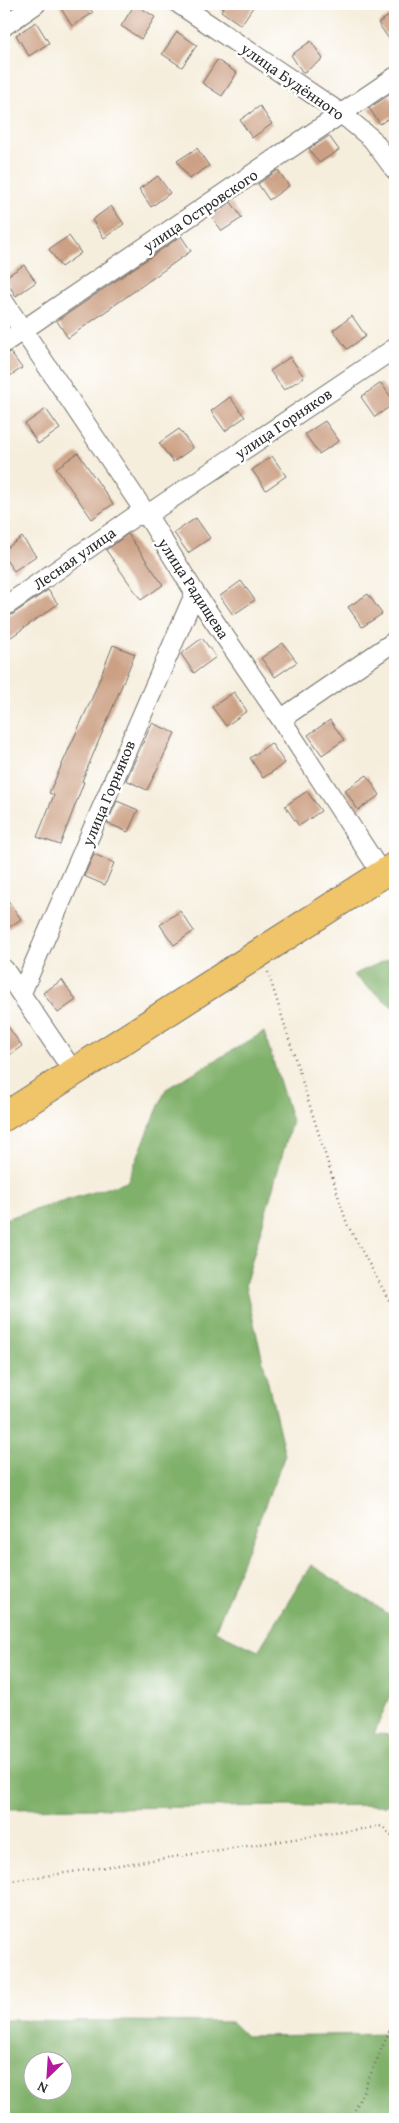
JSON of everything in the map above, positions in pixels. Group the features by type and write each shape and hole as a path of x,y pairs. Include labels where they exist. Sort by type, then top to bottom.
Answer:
{"highway":[{"path":"4,1117 389,870"}],"street":[{"path":"4,26 36,4"},
{"name":"улица Будённого","path":"179,4 342,114 372,140 395,170"},
{"name":"улица Островского","path":"4,343 395,77"},
{"name":"улица Радищева","path":"4,302 146,515 195,593 281,719 389,870"},
{"name":"улица Горняков","path":"146,515 395,348"},
{"name":"Лесная улица","path":"4,606 136,516 146,515"},
{"name":"улица Горняков","path":"21,994 195,593"},
{"path":"281,719 395,641"},
{"path":"4,969 73,1072"}],"path":[{"path":"262,951 348,1224 395,1311"},
{"path":"4,1882 382,1826 395,1840"},
{"path":"351,2119 395,2018"}],"green space":[{"path":"395,956 395,1009 353,975"},
{"path":"264,1032 292,1121 245,1285 285,1455 215,1631 258,1651 311,1565 395,1618 395,1684 374,1734 395,1735 395,1805 4,1809 4,1219 127,1182 166,1089"},
{"path":"4,2020 232,2022 246,2036 395,2034 395,2119 4,2119"}],"building":[{"path":"58,4 87,4 93,13 72,26"},
{"path":"135,4 155,17 141,39 121,26"},
{"path":"226,4 255,4 241,25 221,11"},
{"path":"395,12 395,48 378,23"},
{"path":"36,22 49,43 29,56 16,35"},
{"path":"177,32 197,45 182,67 162,54"},
{"path":"311,41 323,59 303,73 291,55"},
{"path":"217,60 237,73 222,96 202,83"},
{"path":"389,95 395,104 395,114 380,124 369,108"},
{"path":"260,106 272,124 252,138 240,120"},
{"path":"329,136 339,150 319,163 309,149"},
{"path":"197,148 209,166 189,179 177,161"},
{"path":"278,170 289,186 269,200 258,184"},
{"path":"158,176 170,193 151,207 139,189"},
{"path":"231,202 242,218 222,231 211,216"},
{"path":"111,206 124,224 104,238 92,220"},
{"path":"69,236 81,253 61,267 49,249"},
{"path":"181,236 191,251 68,338 57,321"},
{"path":"24,265 36,282 16,296 4,278"},
{"path":"352,316 366,336 347,349 333,330"},
{"path":"10,352 22,368 4,380 4,354"},
{"path":"290,357 304,377 284,390 270,371"},
{"path":"381,383 395,403 375,417 361,397"},
{"path":"230,397 245,417 225,431 211,411"},
{"path":"46,409 60,429 38,444 25,424"},
{"path":"325,421 339,441 319,454 305,434"},
{"path":"179,429 193,448 173,462 159,443"},
{"path":"78,453 113,504 92,519 56,468"},
{"path":"272,456 286,476 266,490 252,470"},
{"path":"196,518 210,538 188,553 174,533"},
{"path":"128,534 163,585 141,600 106,550"},
{"path":"22,537 36,556 14,571 4,557 4,550"},
{"path":"241,581 255,600 233,615 220,596"},
{"path":"48,590 58,604 4,642 4,618 10,616"},
{"path":"368,594 382,614 362,627 348,607"},
{"path":"202,638 216,657 194,673 181,654"},
{"path":"283,643 297,662 275,677 261,658"},
{"path":"113,645 135,654 82,781 84,782 60,845 37,837 54,795 49,793 92,698"},
{"path":"234,692 247,711 226,726 212,707"},
{"path":"330,720 344,740 322,755 308,735"},
{"path":"152,723 175,733 147,790 126,780"},
{"path":"271,743 285,763 263,778 250,758"},
{"path":"367,775 380,795 358,810 345,790"},
{"path":"307,791 321,811 299,826 285,806"},
{"path":"117,801 138,810 128,832 107,823"},
{"path":"94,854 114,863 105,885 84,876"},
{"path":"4,895 21,919 4,931"},
{"path":"180,911 194,931 174,945 160,925"},
{"path":"62,980 76,1000 58,1013 43,993"},
{"path":"4,1021 22,1046 4,1059"}]}
